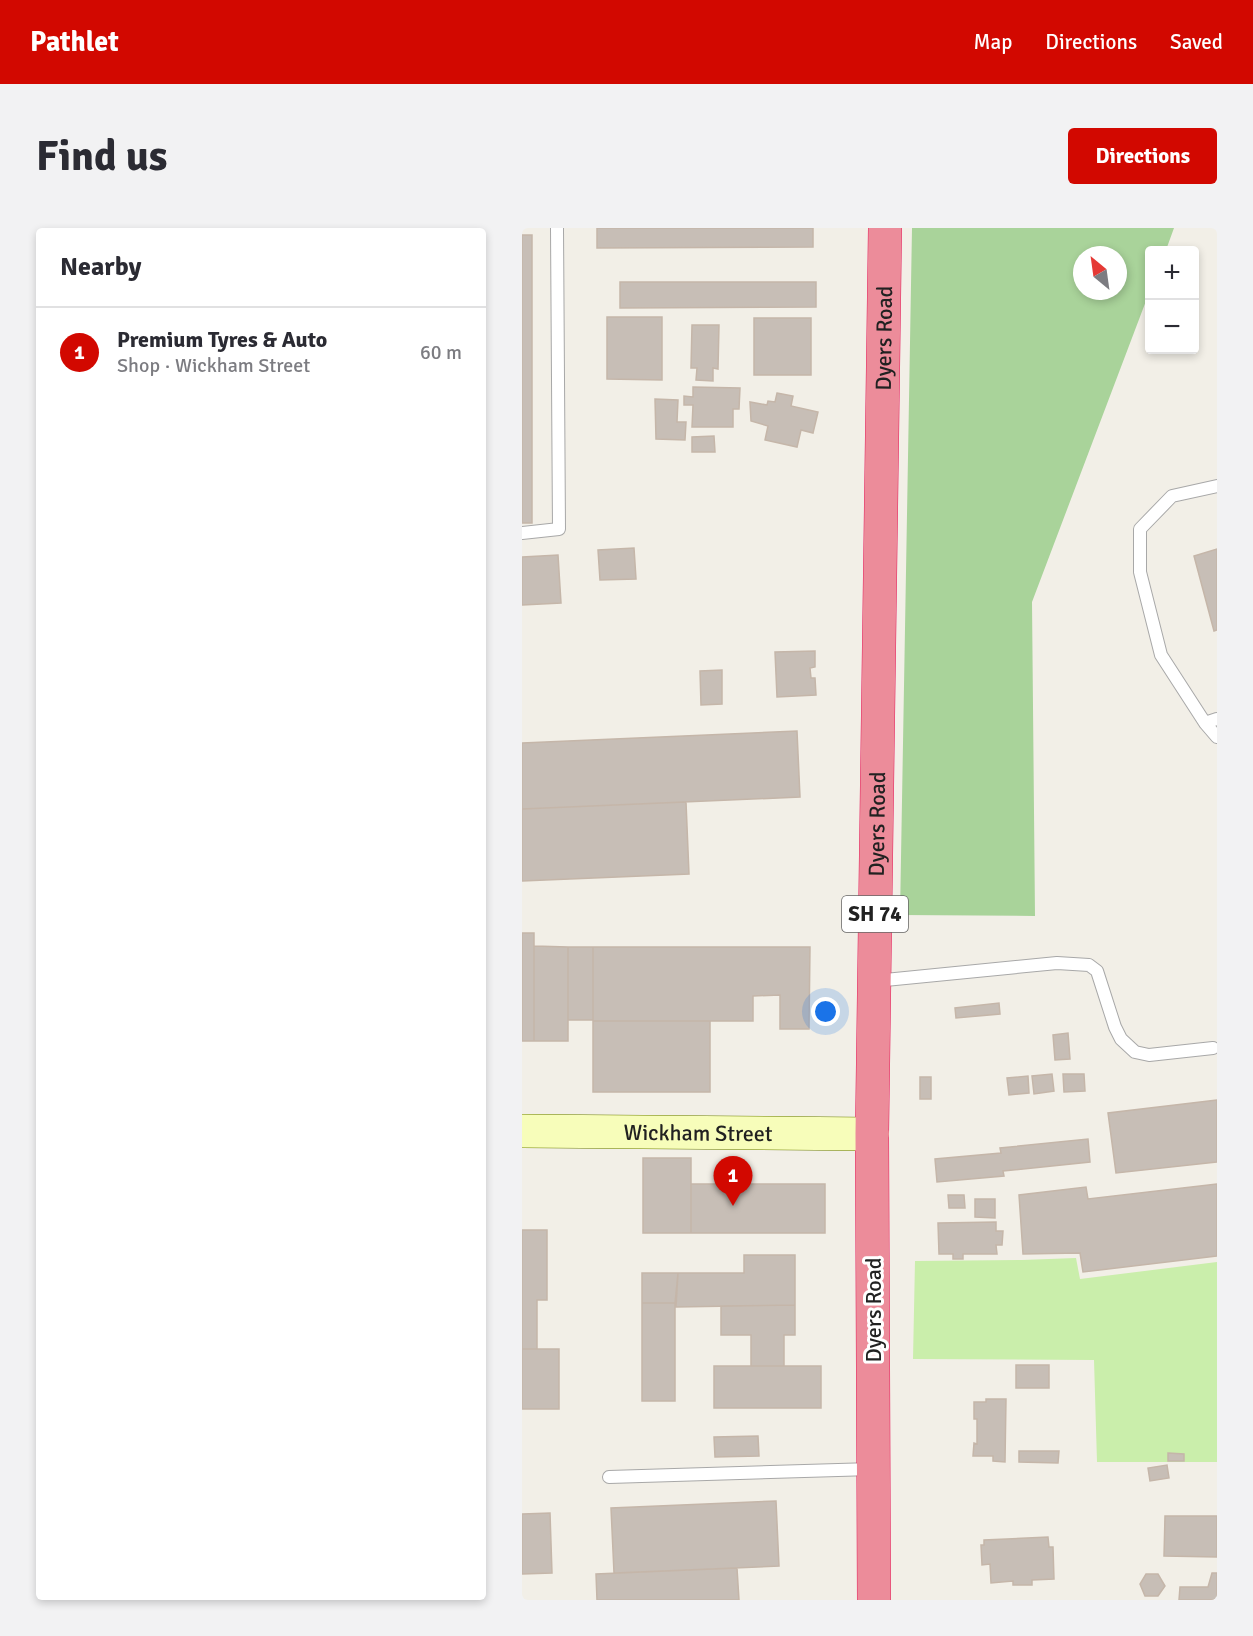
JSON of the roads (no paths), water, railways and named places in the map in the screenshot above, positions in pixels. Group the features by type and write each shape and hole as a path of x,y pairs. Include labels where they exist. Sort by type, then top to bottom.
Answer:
{"highway":[{"name":"Dyers Road","path":"874,1600 872,1134 885,228"}],"street":[{"name":"Wickham Street","path":"522,1131 872,1134"}],"lane":[{"path":"522,532 559,529 557,228"},
{"path":"1217,486 1172,496 1140,529 1140,572 1161,655 1211,721 1217,737"},
{"path":"874,981 1057,963 1089,964 1097,971 1114,1027 1121,1039 1135,1052 1149,1055 1213,1048"},
{"path":"609,1478 873,1469"}],"place":[{"name":"Premium Tyres & Auto","path":"733,1206"}]}
